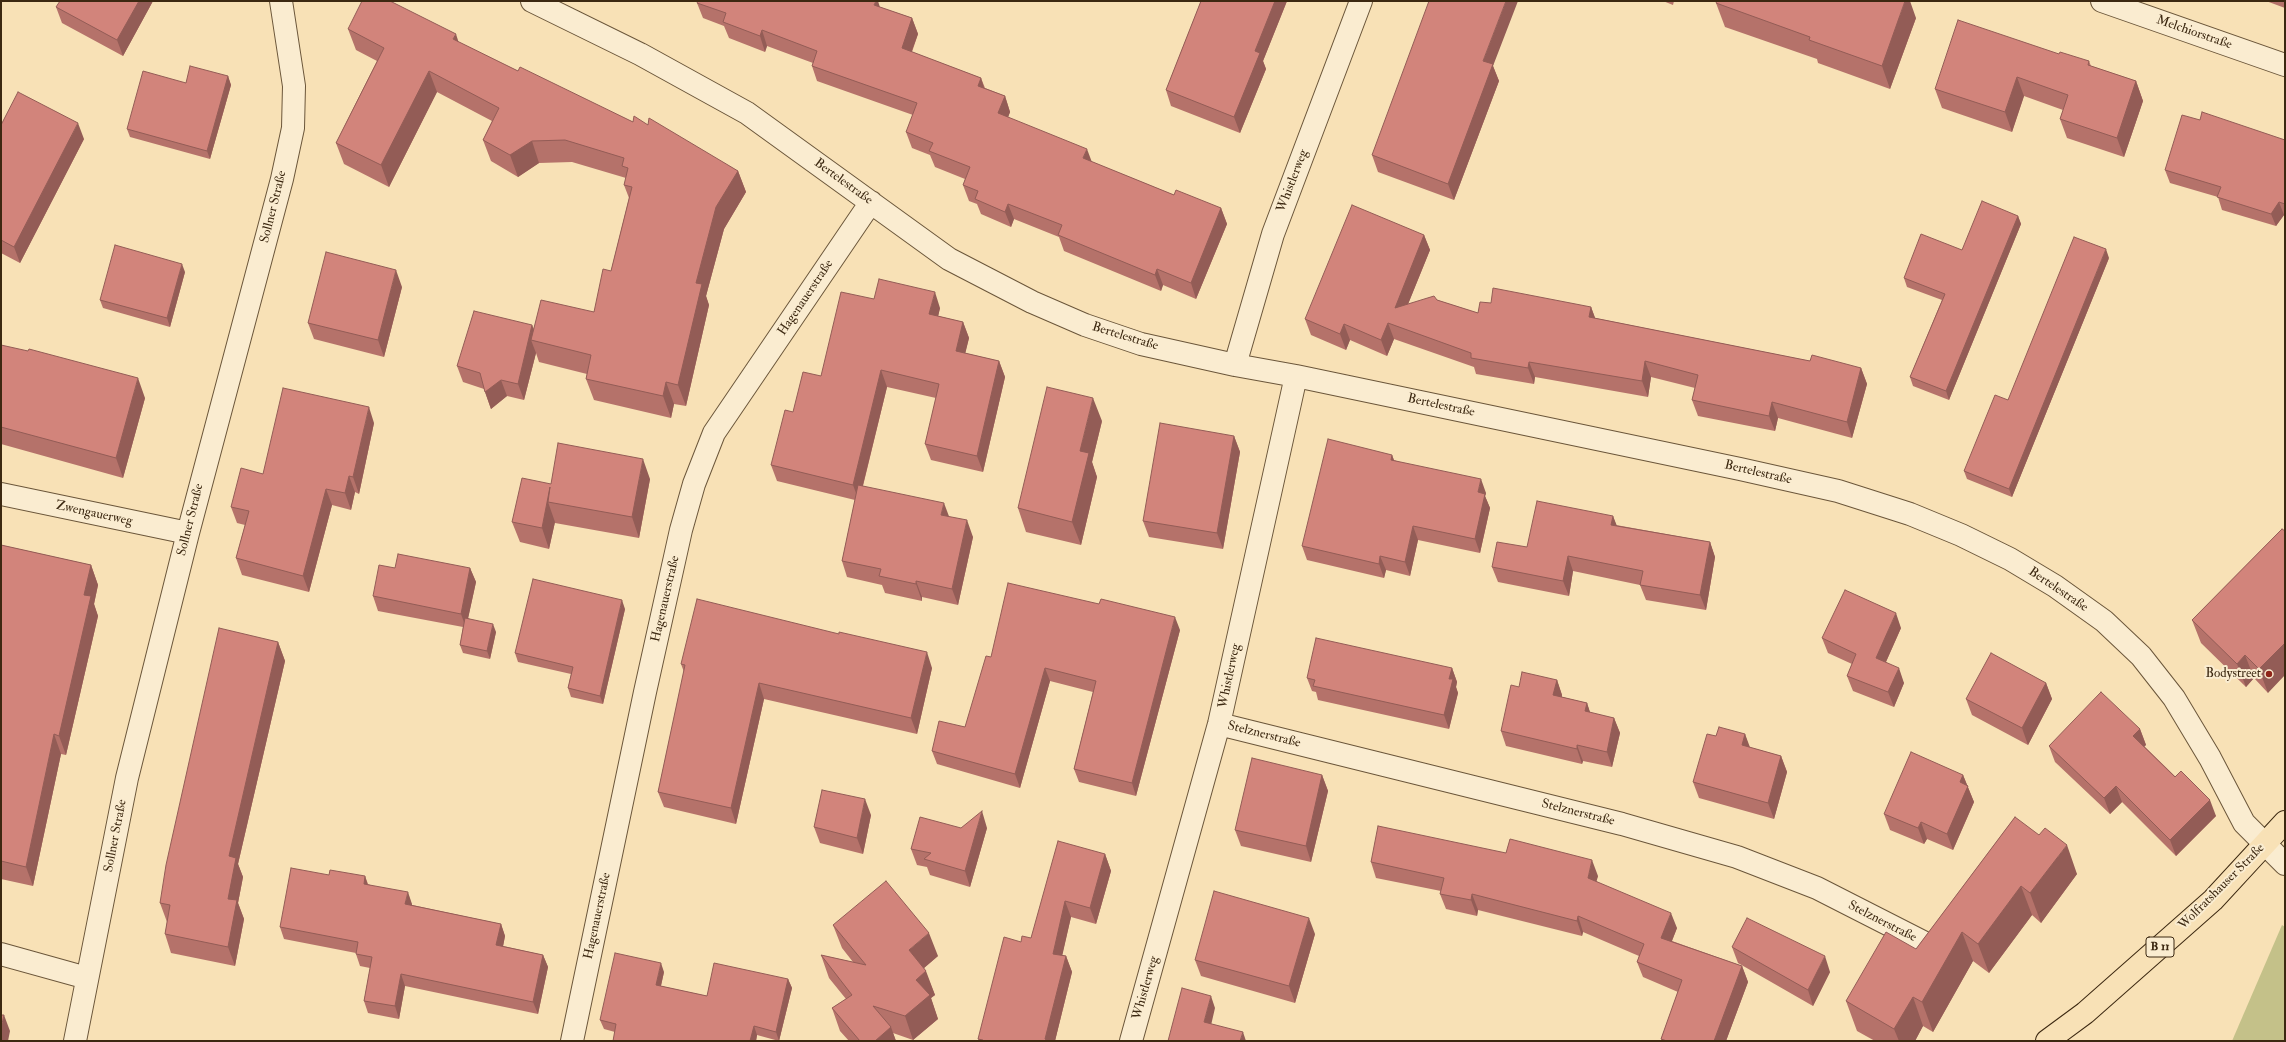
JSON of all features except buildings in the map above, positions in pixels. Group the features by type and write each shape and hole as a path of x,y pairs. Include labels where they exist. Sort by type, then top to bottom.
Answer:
{"main road":[{"name":"Wolfratshauser Straße","path":"2047,1041 2085,1013 2213,900 2285,822"}],"street":[{"name":"Sollner Straße","path":"75,1041 127,778 188,532 282,179 292,128 294,86 281,1"},
{"name":"Bertelestraße","path":"532,1 640,54 747,113 949,259 1032,302 1086,324 1141,344 1235,366 1296,376 1838,491 1910,514 1961,534 2010,559 2055,586 2104,621 2141,656 2174,698 2210,758 2244,823 2285,864"},
{"name":"Whistlerweg","path":"1235,366 1273,234 1361,1"},
{"name":"Melchiorstraße","path":"2102,1 2285,65"},
{"name":"Hagenauerstraße","path":"572,1041 645,692 681,530 694,484 714,433 871,202"},
{"name":"Whistlerweg","path":"1131,1041 1220,724 1296,376"},
{"name":"Zwengauerweg","path":"1,494 188,532"},
{"name":"Stelznerstraße","path":"1220,724 1622,824 1737,858 1817,888 1923,942"},
{"path":"1,954 87,978"}],"shaded area":[{"path":"2282,925 2285,927 2285,1041 2232,1041"}],"place":[{"name":"Bodystreet","path":"2269,674"}]}
